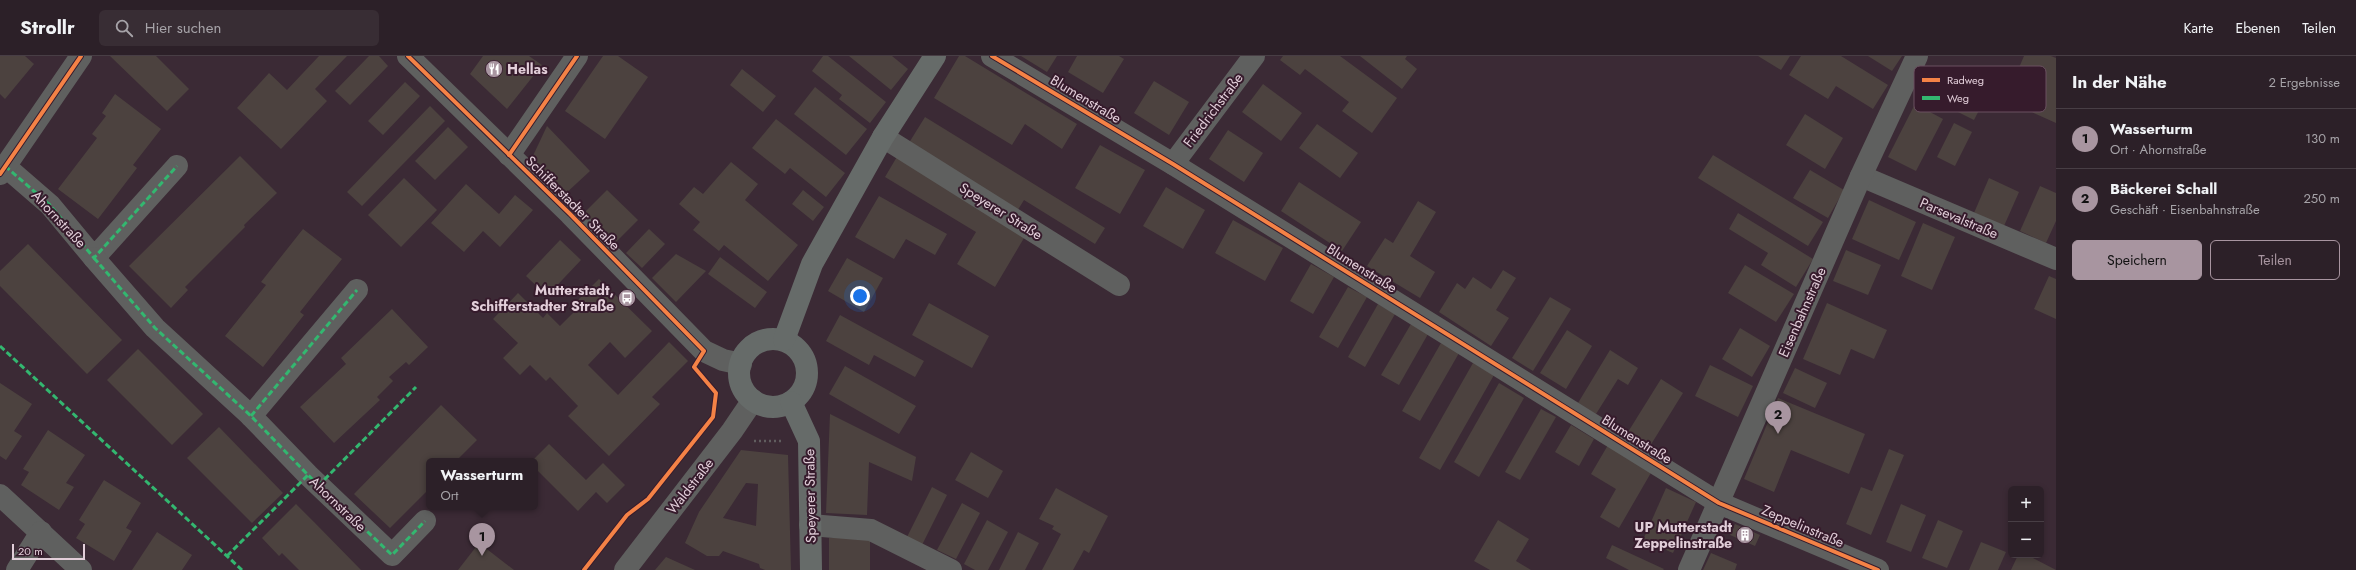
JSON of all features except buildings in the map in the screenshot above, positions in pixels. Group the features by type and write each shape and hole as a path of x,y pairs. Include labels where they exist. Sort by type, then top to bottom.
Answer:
{"main road":[{"path":"784,340 812,264 883,137 935,56"},
{"path":"774,339 784,340 794,345 802,353 806,364 805,385 800,395 791,402 772,407 753,400 742,387 739,378 741,364 747,351 755,344 774,339"},
{"name":"Speyerer Straße","path":"791,402 809,441 811,570"}],"street":[{"path":"2,170 80,56"},
{"name":"Schifferstadter Straße","path":"408,56 704,351 723,360 741,364"},
{"path":"509,155 577,56"},
{"name":"Blumenstraße","path":"992,56 1173,164 1719,503"},
{"name":"Friedrichstraße","path":"1173,164 1254,56"},
{"name":"Eisenbahnstraße","path":"1689,570 1861,176 1917,56"},
{"name":"Speyerer Straße","path":"883,137 1119,285"},
{"name":"Ahornstraße","path":"94,258 177,166"},
{"name":"Ahornstraße","path":"2,170 50,205 155,328 251,416 308,475 392,555 426,521"},
{"name":"Parsevalstraße","path":"1861,176 2056,259"},
{"path":"251,416 357,290"},
{"name":"Waldstraße","path":"626,570 732,431 753,400"},
{"path":"0,495 81,570"},
{"name":"Zeppelinstraße","path":"1719,503 1878,570"},
{"path":"810,525 871,530 951,570"},
{"path":"17,570 41,532"}],"path":[{"path":"704,351 694,367 716,393 713,417 708,422"},
{"path":"732,431 747,441 809,441"},
{"path":"584,570 626,514 648,499"}],"marked path":[{"path":"5,166 50,205 94,258 177,166"},
{"path":"94,258 155,328 251,416 308,475 392,555 425,521"},
{"path":"251,416 357,290"},
{"path":"0,346 242,570"},
{"path":"318,486 416,387"},
{"path":"227,556 308,475"}],"cycle path":[{"path":"0,174 81,56"},
{"path":"408,56 570,214 704,351 694,367 716,393 713,417 648,499 627,515 584,570"},
{"path":"509,155 577,56"},
{"path":"992,56 1173,164 1719,503 1878,570"}],"place":[{"name":"Hellas","path":"494,69"},
{"name":"Mutterstadt, Schifferstadter Straße","path":"627,298"},
{"name":"Bäckerei Schall","path":"1778,434"},
{"name":"UP Mutterstadt Zeppelinstraße","path":"1745,535"},
{"name":"Wasserturm","path":"482,556"}]}
